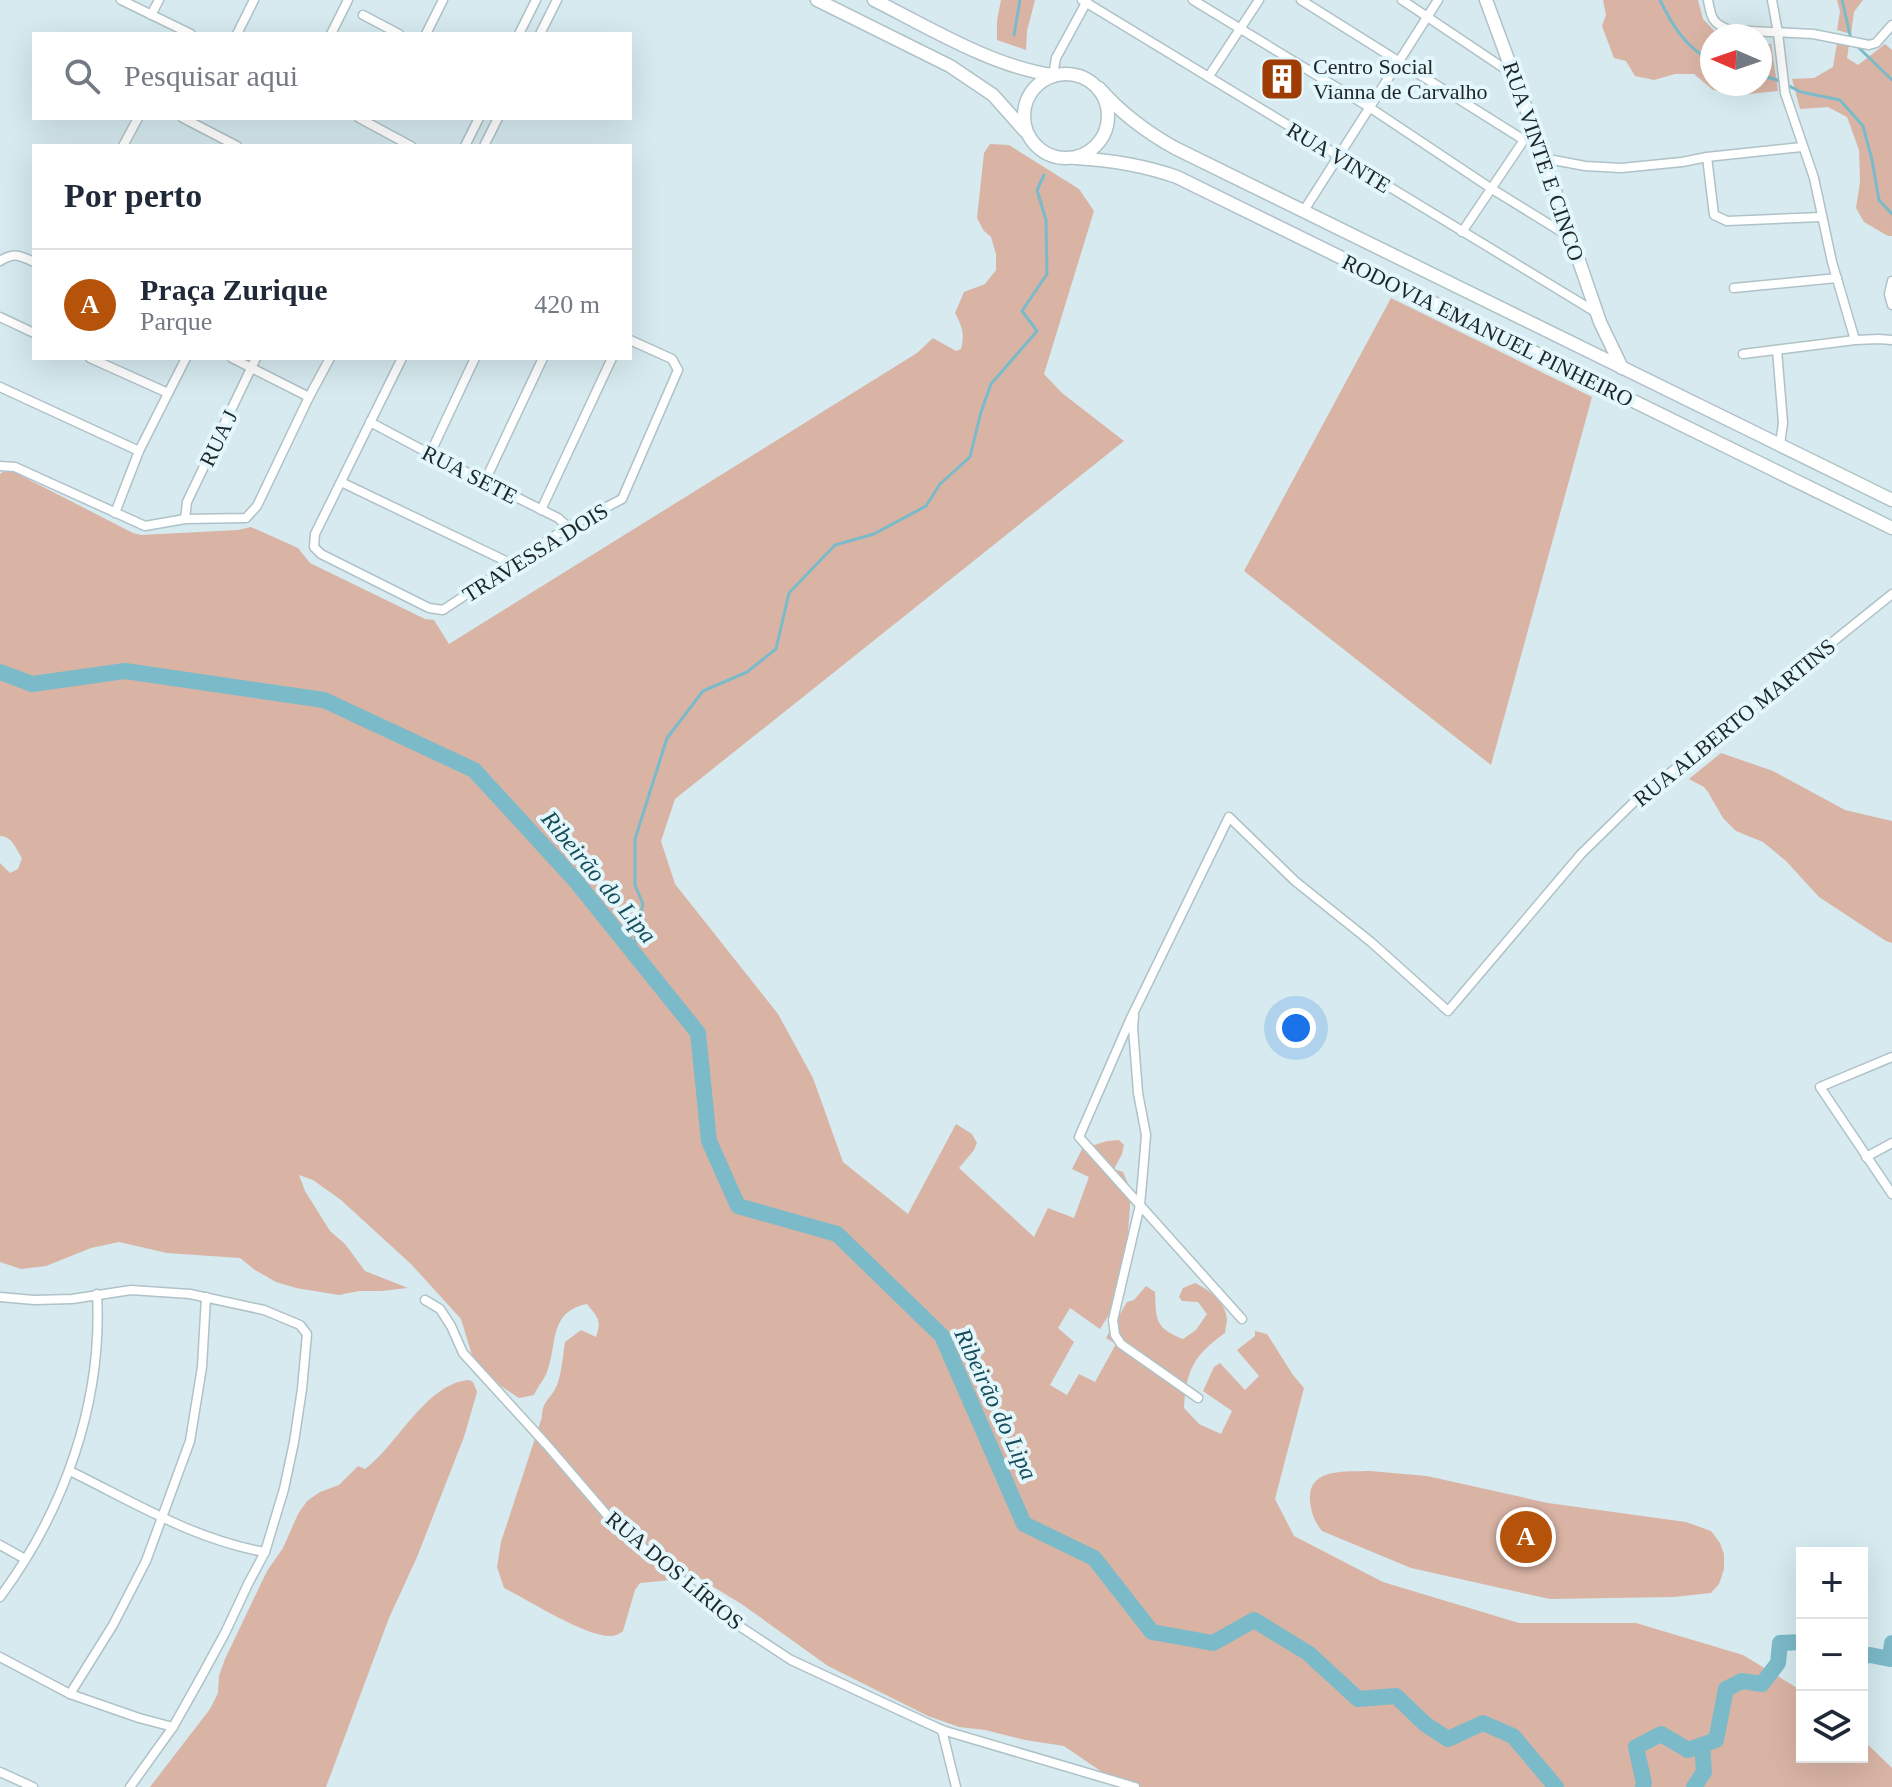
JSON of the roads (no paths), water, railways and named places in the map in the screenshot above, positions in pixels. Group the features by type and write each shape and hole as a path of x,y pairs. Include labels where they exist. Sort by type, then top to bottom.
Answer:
{"main road":[{"path":"817,0 950,66 993,95 1038,148 1049,155 1062,159 1075,158 1089,152 1100,142 1107,128 1108,107 1099,88 1086,78 1039,73 987,57 874,0"},
{"name":"RUA VINTE E CINCO","path":"1486,0 1599,318 1623,369"},
{"path":"1029,137 1024,118 1028,99 1039,84 1053,75"},
{"name":"RODOVIA EMANUEL PINHEIRO","path":"1099,88 1122,112 1154,136 1892,500"},
{"name":"RODOVIA EMANUEL PINHEIRO","path":"1075,158 1128,163 1177,177 1892,528"},
{"path":"1576,344 1587,344 1594,339 1599,318"}],"street":[{"path":"121,0 187,32"},
{"path":"151,15 159,0"},
{"path":"238,32 254,0"},
{"path":"332,32 348,0"},
{"path":"427,32 443,0"},
{"path":"520,32 536,0"},
{"path":"541,32 557,0"},
{"path":"1193,0 1369,107 1570,238"},
{"path":"1209,76 1259,0"},
{"path":"1301,0 1524,140"},
{"path":"1402,0 1513,74"},
{"path":"1303,212 1438,0"},
{"path":"1708,0 1718,26 1730,30 1813,34 1869,45 1876,43 1892,25"},
{"path":"1772,0 1785,93 1814,178 1821,217 1855,340"},
{"path":"1053,75 1056,58 1085,1"},
{"name":"RUA VINTE","path":"1085,1 1599,318"},
{"path":"363,15 395,32"},
{"path":"124,144 137,120"},
{"path":"187,120 233,144"},
{"path":"363,120 407,144"},
{"path":"377,128 381,120"},
{"path":"466,144 478,120"},
{"path":"485,144 497,120"},
{"path":"1462,232 1524,140 1534,130"},
{"path":"1543,158 1585,166 1621,168 1802,147"},
{"path":"1707,157 1714,215 1727,221 1821,217"},
{"path":"0,261 9,255 19,255 32,261"},
{"path":"1734,288 1837,278"},
{"path":"1892,281 1889,294 1892,305"},
{"path":"0,317 32,332"},
{"path":"1743,354 1855,340 1892,340"},
{"name":"TRAVESSA DOIS","path":"341,482 315,534 314,547 321,554 429,608 443,610 568,527 622,499 678,370 672,359 632,341"},
{"path":"1777,350 1783,423 1780,444"},
{"path":"94,360 168,393"},
{"path":"115,513 139,451 185,360"},
{"path":"236,360 309,397"},
{"name":"RUA J","path":"185,519 187,502 255,360"},
{"path":"0,466 15,467 145,526 185,519 246,518 257,506 329,360"},
{"path":"401,360 341,482 512,564"},
{"path":"430,454 474,360"},
{"path":"485,481 542,360"},
{"path":"541,510 611,360"},
{"path":"0,387 139,451"},
{"name":"RUA SETE","path":"370,422 558,518 568,527"},
{"name":"RUA ALBERTO MARTINS","path":"1135,1011 1229,817 1295,881 1371,942 1448,1011 1581,854 1634,802 1892,594"},
{"path":"1135,1011 1079,1137 1242,1319"},
{"path":"1135,1011 1133,1028 1138,1093 1146,1135 1140,1205 1113,1320 1115,1335 1121,1344 1198,1398"},
{"path":"1892,1057 1820,1087 1892,1194"},
{"path":"1866,1157 1892,1143"},
{"path":"0,1297 72,1299 131,1290 166,1291 264,1310 300,1325 307,1334 294,1442 265,1552 173,1727 130,1787"},
{"path":"0,1597 44,1529 70,1471 89,1394 98,1320 97,1294"},
{"path":"70,1694 113,1625 146,1561 190,1441 202,1367 206,1297"},
{"name":"RUA DOS LÍRIOS","path":"425,1300 440,1309 463,1353 613,1522 721,1614 791,1660 942,1730 1135,1787"},
{"path":"70,1471 161,1518 222,1542 265,1552"},
{"path":"0,1545 25,1559"},
{"path":"0,1657 70,1694 173,1727"},
{"path":"942,1730 956,1787"},
{"path":"0,1772 33,1787"}],"waterway":[{"path":"1014,35 1020,0"},
{"path":"1660,0 1681,35 1700,54"},
{"path":"1842,0 1851,39"},
{"path":"1856,45 1892,80"},
{"path":"1772,79 1801,92 1840,100 1863,126 1879,200 1892,214"},
{"path":"634,955 643,904 635,885 635,839 667,738 703,691 747,672 776,649 789,593 835,545 874,534 926,506 940,484 970,457 991,384 1037,331 1022,311 1047,274 1046,220 1037,190 1044,175"},
{"name":"Ribeirão do Lipa","path":"0,672 32,684 125,671 324,700 474,770 575,880 698,1033 709,1141 738,1206 837,1234 942,1336 1024,1524 1094,1558 1152,1632 1213,1643 1254,1620 1308,1653 1358,1699 1396,1696 1425,1724 1448,1739 1483,1723 1513,1736 1556,1787"},
{"name":"Ribeirão do Lipa","path":"1643,1787 1636,1747 1661,1734 1688,1750 1716,1740 1726,1689 1742,1681 1762,1684 1778,1663 1780,1643 1796,1642"},
{"name":"Ribeirão do Lipa","path":"1868,1655 1890,1659 1892,1643"},
{"name":"Ribeirão do Lipa","path":"1694,1787 1704,1772 1702,1745"}],"place":[{"name":"Centro Social Vianna de Carvalho","path":"1282,79"},
{"name":"Praça Zurique","path":"1526,1537"}]}
